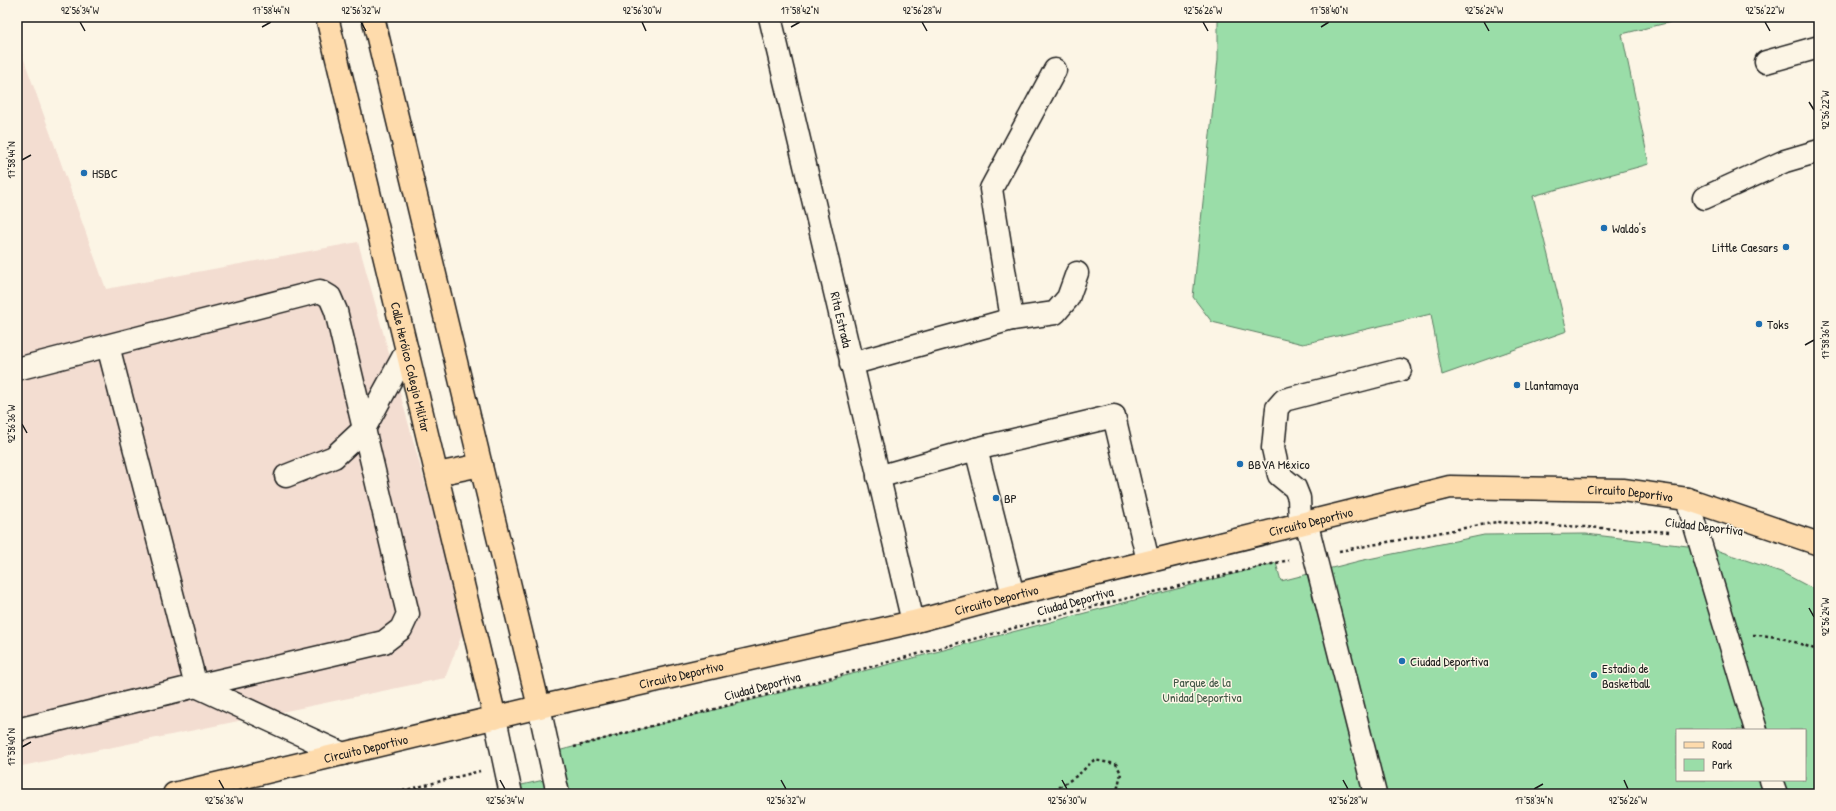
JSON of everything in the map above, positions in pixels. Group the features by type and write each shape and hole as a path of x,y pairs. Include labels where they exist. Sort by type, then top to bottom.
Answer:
{"main road":[{"name":"Calle Heróico Colegio Militar","path":"327,17 494,718"},
{"path":"373,17 539,707"},
{"path":"436,474 481,465"},
{"name":"Circuito Deportivo","path":"174,794 539,707 913,622 1012,595 1303,522 1450,487 1622,490 1687,499 1819,544"}],"street":[{"name":"Rita Estrada","path":"770,17 913,622"},
{"path":"1766,62 1819,47"},
{"path":"1012,319 991,189 1055,70"},
{"path":"1704,198 1785,161 1819,151"},
{"path":"851,364 1012,319 1055,312 1068,298 1077,273"},
{"path":"17,369 320,291 330,297 336,311 408,614 401,629 384,642 17,730"},
{"path":"108,346 196,686"},
{"path":"286,476 334,458 364,429 407,350"},
{"path":"1375,794 1314,556 1303,522 1299,498 1295,488 1280,475 1273,448 1277,408 1284,400 1400,370"},
{"path":"878,477 976,449 1114,416 1148,561"},
{"path":"976,449 1012,595"},
{"path":"1687,499 1756,729"},
{"path":"196,686 343,754"},
{"path":"539,707 558,794"},
{"path":"494,718 511,794"},
{"path":"1771,781 1776,794"}],"path":[{"name":"Ciudad Deportiva","path":"550,753 1099,605 1276,563 1497,522 1652,530 1698,536"},
{"path":"1730,646 1750,636 1766,635 1784,638 1819,651"},
{"path":"1049,794 1078,775 1094,760 1116,764 1121,773 1118,787 1109,794"},
{"path":"391,794 504,765"}],"shaded area":[{"path":"17,40 106,289 358,242 465,627 445,678 17,767"}],"green space":[{"path":"1218,17 1691,17 1622,34 1649,164 1533,196 1567,331 1442,375 1431,314 1303,344 1212,322 1193,297 1218,59"},
{"name":"Ciudad Deportiva","path":"1586,534 1713,549 1781,572 1819,592 1819,794 482,794 557,777 550,753 1276,563 1281,581 1359,561 1484,535"}],"place":[{"name":"HSBC","path":"84,173"},
{"name":"Waldo's","path":"1604,228"},
{"name":"Little Caesars","path":"1786,247"},
{"name":"Toks","path":"1759,324"},
{"name":"Llantamaya","path":"1517,385"},
{"name":"BBVA México","path":"1240,464"},
{"name":"BP","path":"996,498"},
{"name":"Ciudad Deportiva","path":"1402,661"},
{"name":"Estadio de Basketball","path":"1594,675"}],"park label":[{"name":"Parque de la Unidad Deportiva","path":"1202,690"}]}
